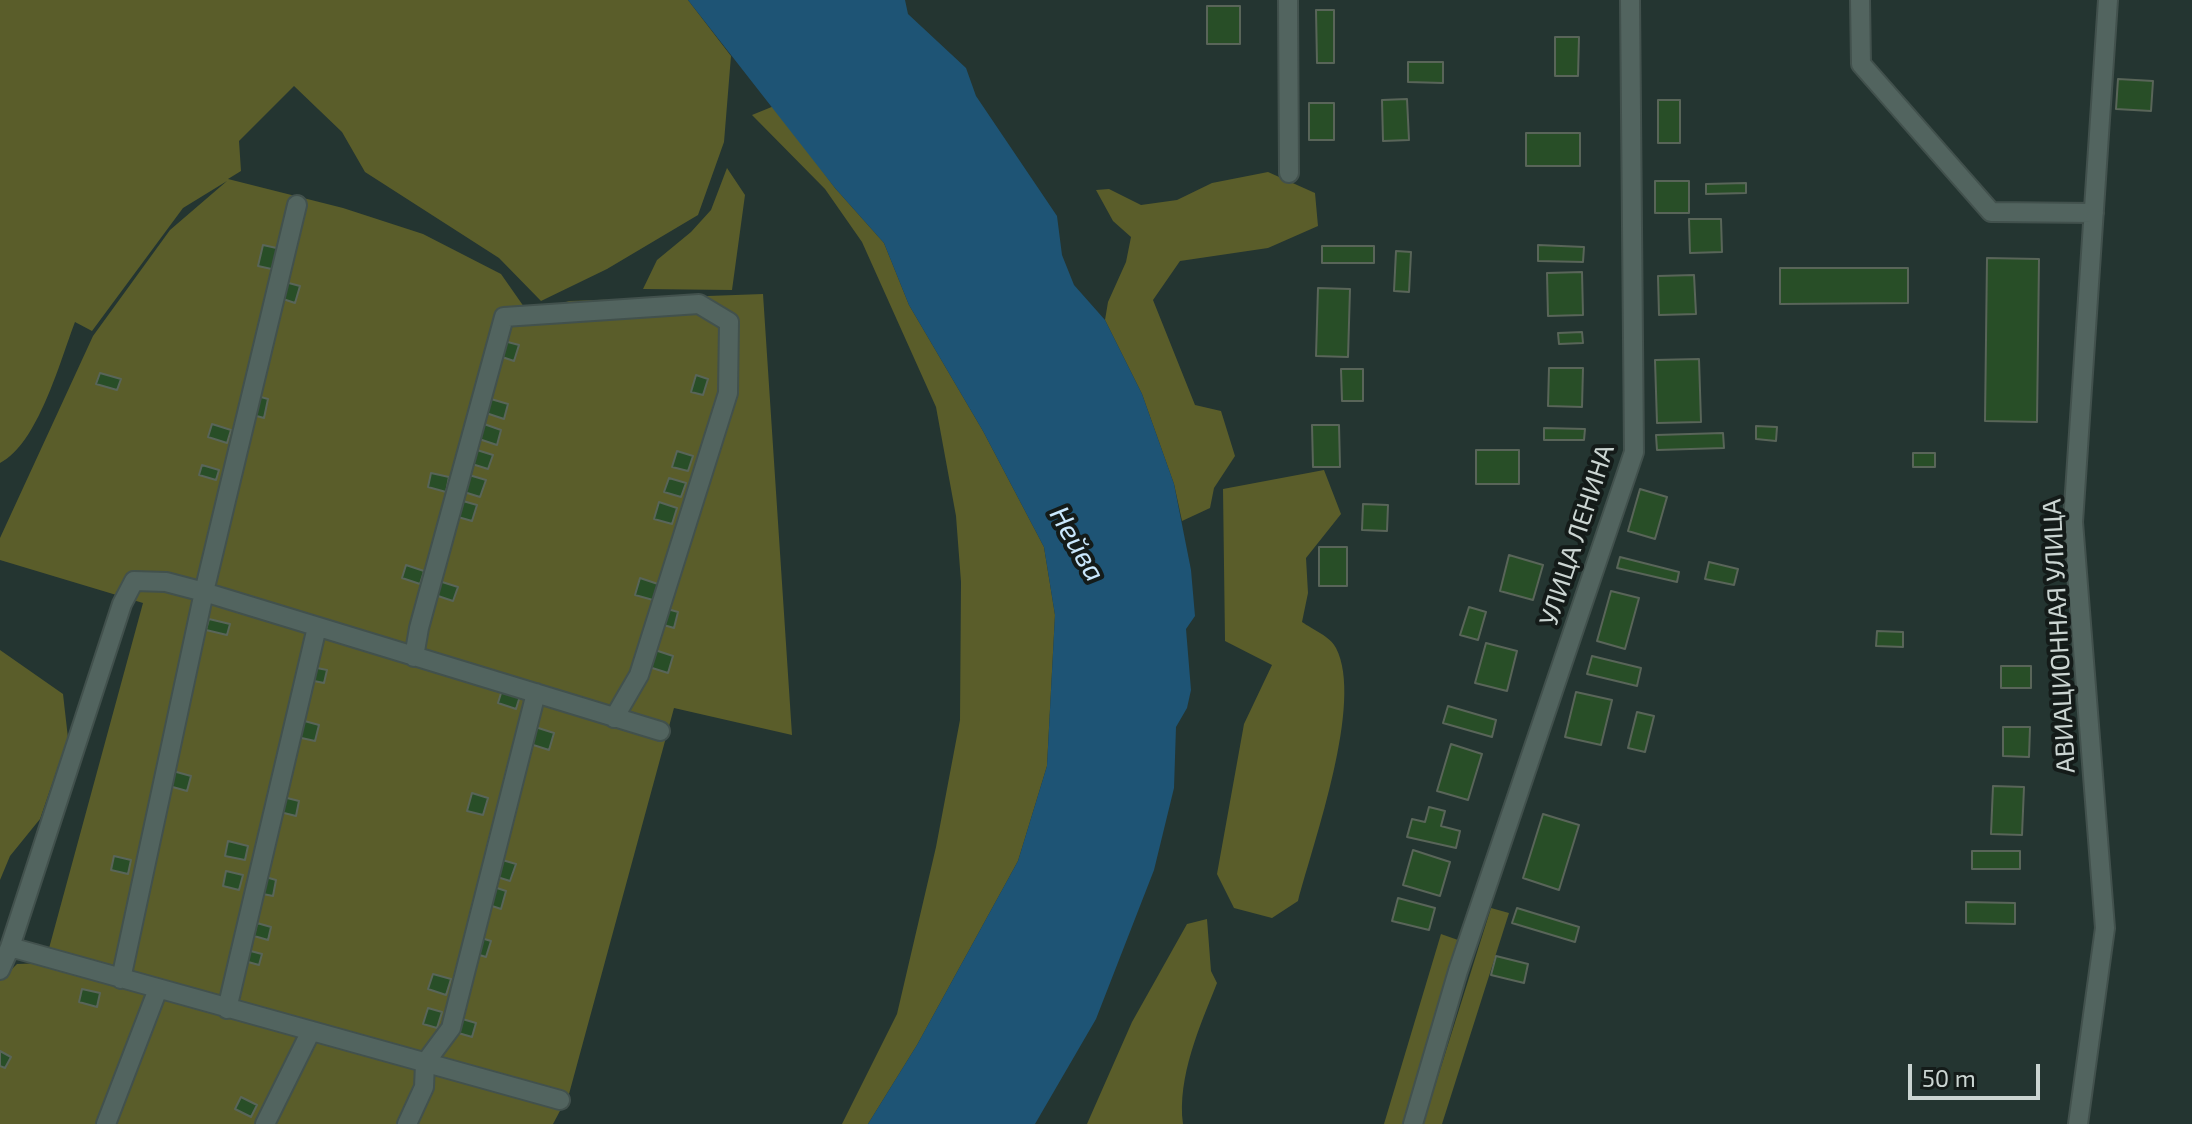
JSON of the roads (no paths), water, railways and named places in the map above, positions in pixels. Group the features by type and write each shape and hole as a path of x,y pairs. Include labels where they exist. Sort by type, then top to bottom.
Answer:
{"street":[{"path":"1288,0 1289,173"},
{"name":"УЛИЦА ЛЕНИНА","path":"1413,1124 1458,971 1634,452 1630,0"},
{"path":"1860,0 1861,64 1991,212 2094,213"},
{"name":"АВИАЦИОННАЯ УЛИЦА","path":"2078,1124 2105,928 2073,522 2108,0"},
{"path":"121,979 204,592 297,205"},
{"path":"414,657 419,628 504,317 699,304 729,322 728,393 639,675 614,718"},
{"path":"0,970 122,604 134,581 166,582 204,592 660,731"},
{"path":"227,1009 317,627"},
{"path":"407,1124 424,1087 425,1063 451,1028 536,693"},
{"path":"10,947 560,1100"},
{"path":"106,1124 158,989"},
{"path":"265,1124 311,1031"}],"water":[{"name":"Нейва","path":"688,0 905,0 908,14 966,68 976,96 1057,216 1062,255 1074,285 1105,320 1142,394 1174,484 1191,570 1195,616 1186,629 1191,690 1187,708 1176,727 1174,788 1154,870 1096,1019 1035,1124 868,1124 917,1045 1018,861 1047,766 1055,615 1044,547 983,431 909,305 884,243 835,188"}]}
